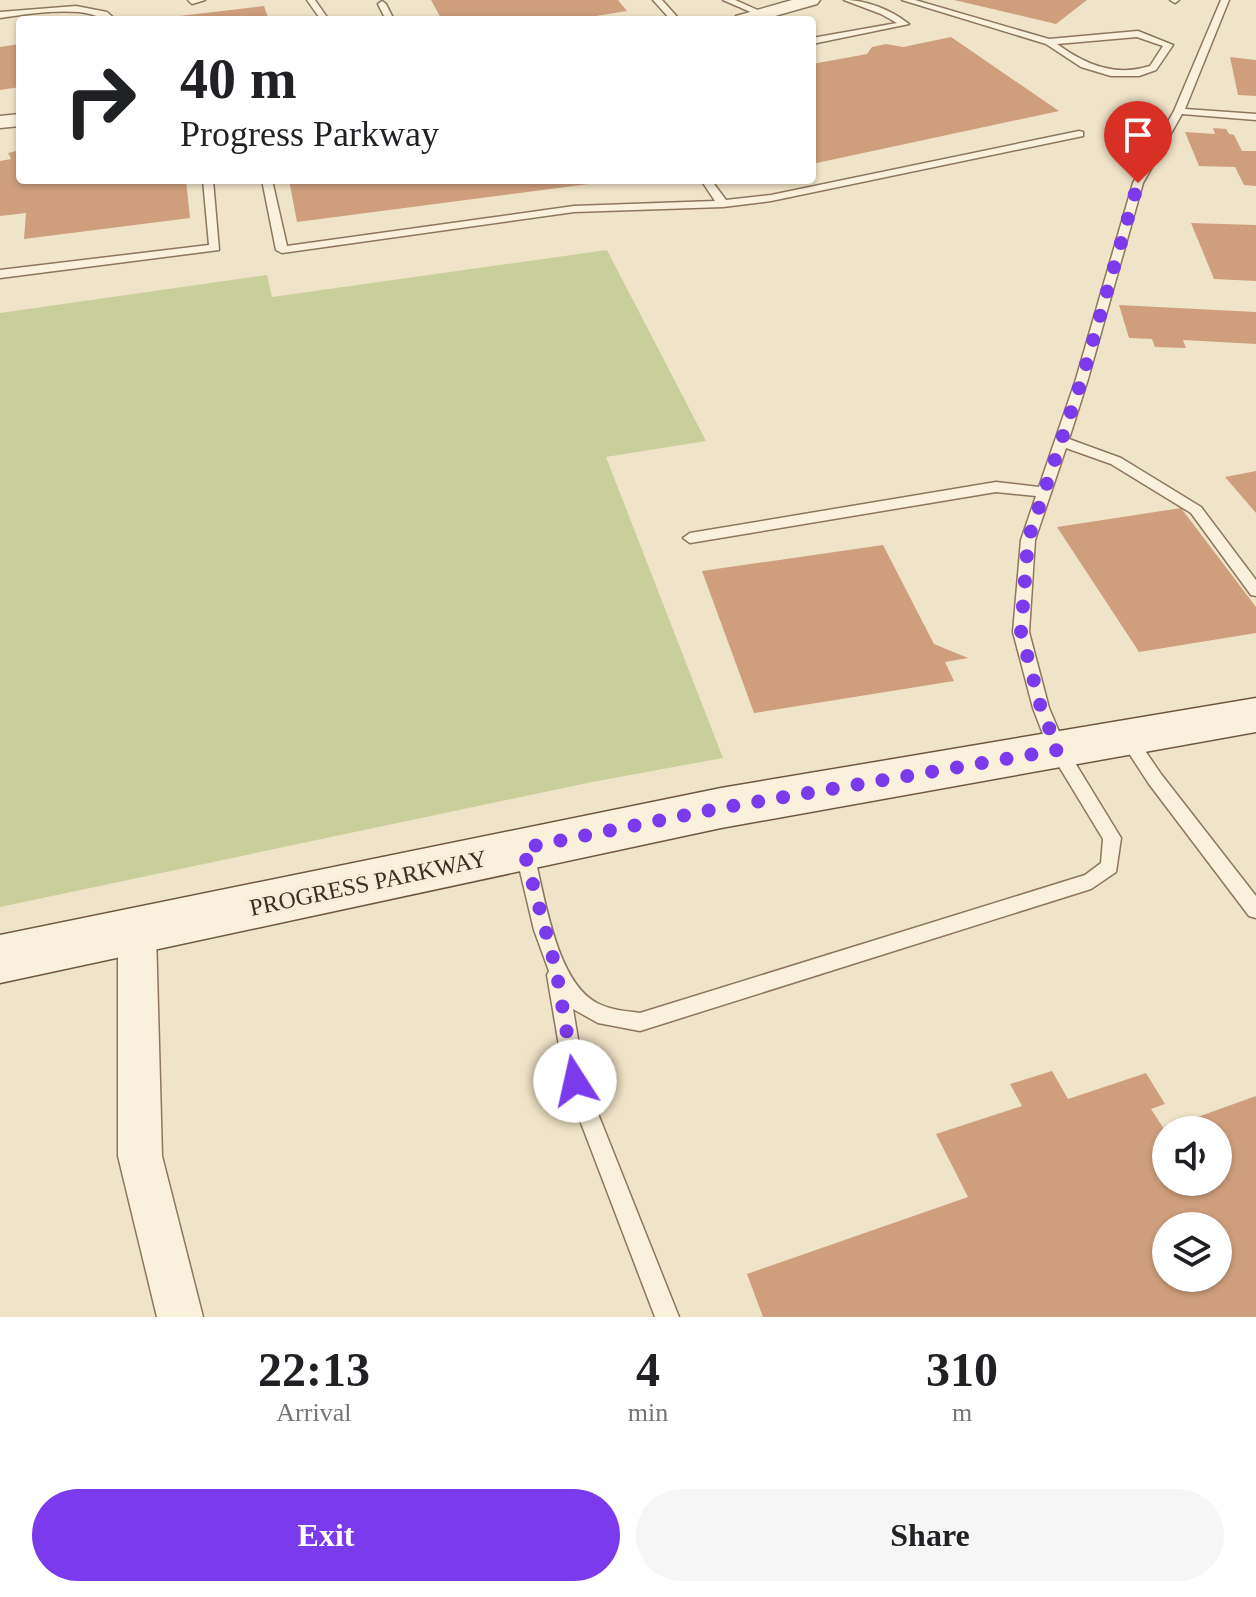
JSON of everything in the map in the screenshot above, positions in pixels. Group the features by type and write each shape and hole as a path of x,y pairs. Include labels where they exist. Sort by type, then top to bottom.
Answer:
{"street":[{"path":"760,16 811,0"},
{"name":"PROGRESS PARKWAY","path":"0,959 137,933 721,808 1256,715"},
{"path":"137,933 140,1156 180,1317"}],"lane":[{"path":"192,1 201,0"},
{"path":"657,0 672,16"},
{"path":"727,0 765,15"},
{"path":"816,40 905,24 884,12 848,0"},
{"path":"906,0 1049,42 1138,34 1168,45 1153,68 1114,74 1077,64 1049,42"},
{"path":"556,969 578,1001 607,1017 640,1022 1091,881 1110,867 1112,838 1058,750 1041,708 1021,632 1028,540 1082,379 1138,183 1179,111 1225,0"},
{"path":"382,4 388,16"},
{"path":"0,15 73,8 96,10 110,16"},
{"path":"1179,111 1256,117"},
{"path":"268,184 282,250 574,209 723,204 771,198 1079,134"},
{"path":"0,274 215,248 208,184"},
{"path":"709,184 723,204"},
{"path":"1061,441 1116,461 1196,510 1256,591"},
{"path":"690,538 996,487 1044,492"},
{"path":"1127,738 1256,910"},
{"path":"523,848 556,969 575,1081 667,1317"}],"green space":[{"path":"607,250 706,441 606,457 723,758 592,782 0,907 0,313 267,275 272,297"}],"building":[{"path":"431,0 618,0 627,11 596,16 440,16"},
{"path":"954,0 1087,0 1056,24"},
{"path":"264,6 268,16 179,16"},
{"path":"951,37 1059,111 816,163 816,63 867,54 872,47 886,44 903,47"},
{"path":"16,45 16,88 0,90 0,47"},
{"path":"1230,57 1256,60 1256,96 1238,95"},
{"path":"1213,128 1226,129 1234,135 1242,151 1256,151 1256,186 1244,185 1235,167 1199,166 1185,132 1215,134"},
{"path":"16,151 16,184 186,184 190,218 24,239 26,213 0,216 0,161 11,159 8,153"},
{"path":"290,184 589,184 297,222"},
{"path":"1191,223 1256,225 1256,281 1214,279"},
{"path":"1119,305 1256,312 1256,344 1183,340 1186,348 1155,347 1152,339 1129,338"},
{"path":"1256,471 1256,513 1225,477"},
{"path":"1181,508 1256,607 1256,633 1139,652 1057,527"},
{"path":"883,545 934,644 968,658 945,662 954,681 754,713 702,571"},
{"path":"1052,1071 1068,1099 1146,1073 1165,1104 1151,1109 1156,1116 1152,1116 1152,1196 1232,1196 1232,1116 1200,1116 1256,1096 1256,1317 763,1317 747,1274 968,1197 936,1134 1022,1106 1010,1084"}],"route":[{"path":"575,1081 556,969 523,848 721,808 1058,750 1041,708 1021,632 1028,540 1082,379 1138,183"}]}
